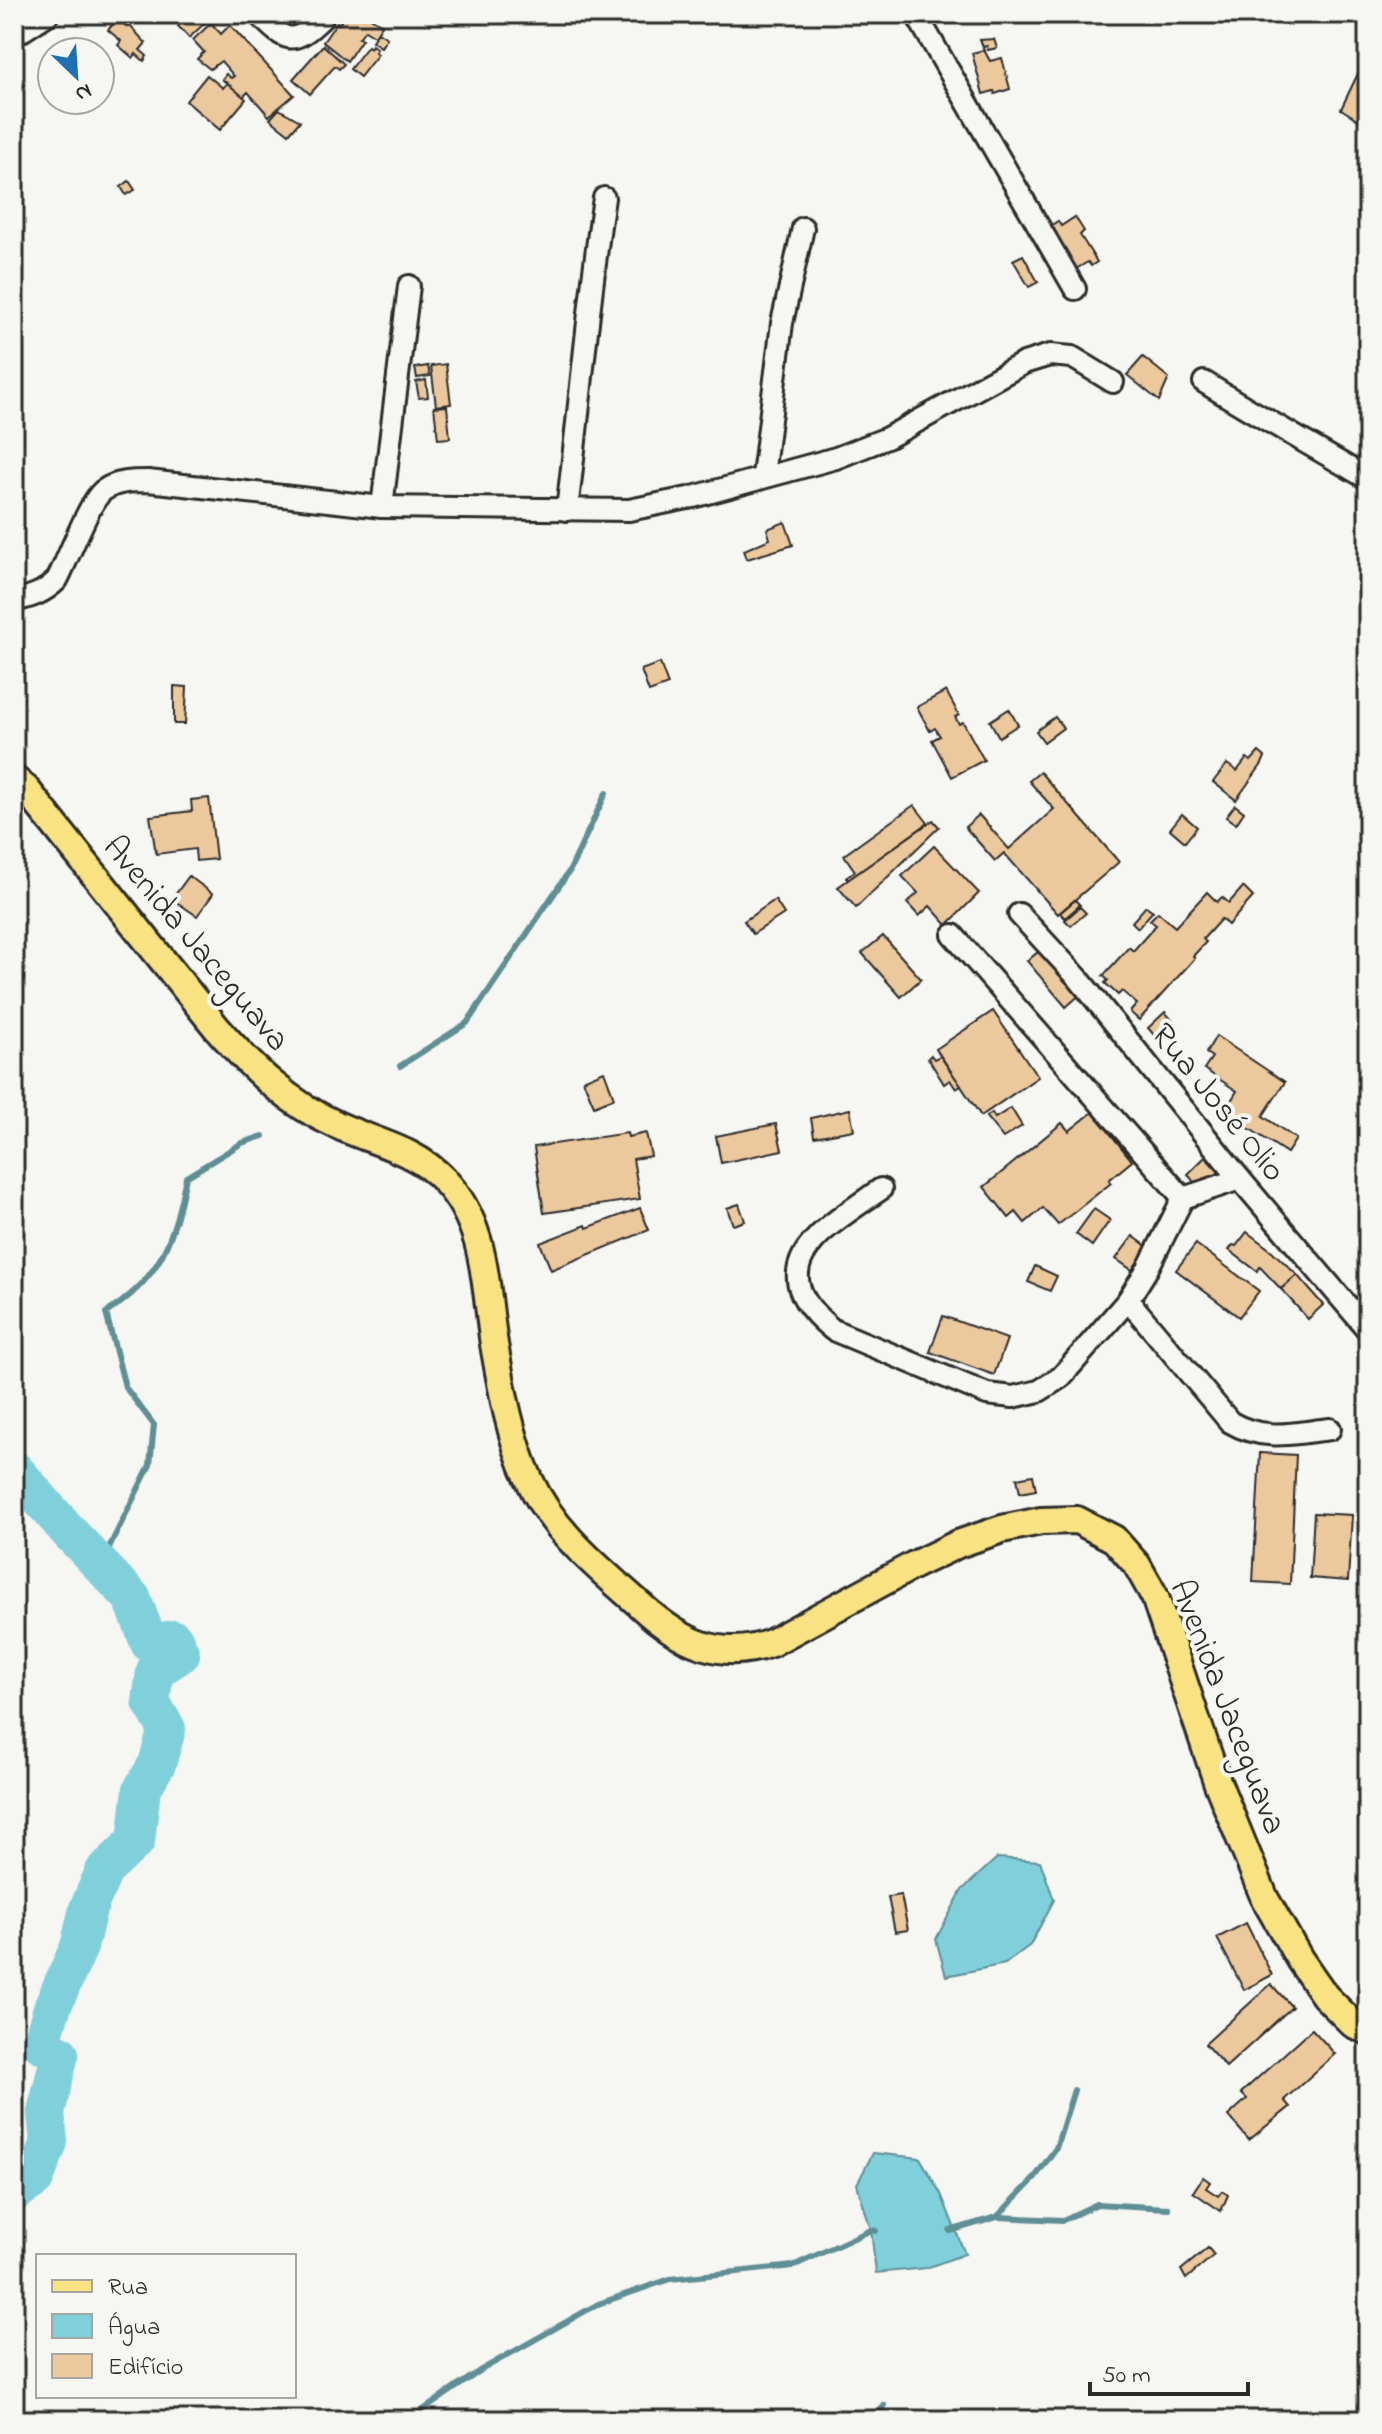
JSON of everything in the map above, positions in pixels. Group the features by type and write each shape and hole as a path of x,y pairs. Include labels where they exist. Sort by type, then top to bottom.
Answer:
{"main road":[{"name":"Avenida Jaceguava","path":"14,779 26,789 216,1027 273,1087 337,1126 391,1145 443,1179 460,1201 484,1259 494,1343 507,1412 529,1480 551,1517 574,1545 646,1611 669,1627 694,1643 734,1652 750,1651 771,1643 958,1544 1002,1529 1041,1521 1077,1520 1114,1539 1137,1565 1155,1597 1218,1784 1265,1899 1325,1996 1353,2024 1368,2031"}],"street":[{"path":"14,36 48,14"},
{"path":"258,14 279,35 288,39 306,33 322,18"},
{"path":"916,14 1075,289"},
{"path":"567,510 584,372 590,292 604,198"},
{"path":"763,476 782,323 803,228"},
{"path":"382,507 409,286"},
{"path":"14,601 35,596 57,580 94,499 106,488 124,481 148,481 382,507 629,510 693,497 836,458 887,438 1024,363 1050,355 1072,357 1113,382"},
{"path":"1204,382 1268,423 1368,479"},
{"name":"Rua José Olio","path":"1019,914 1121,1029 1240,1179 1368,1330"},
{"path":"953,935 1183,1198"},
{"path":"881,1189 814,1238 803,1256 798,1277 804,1298 816,1316 833,1330 987,1394 1013,1397 1039,1391 1061,1377 1128,1300 1148,1268 1183,1198 1240,1179"},
{"path":"1128,1300 1230,1422 1264,1436 1330,1429"}],"water":[{"path":"997,1858 1040,1861 1054,1900 1030,1945 1005,1964 946,1976 936,1939 962,1890"},
{"path":"873,2153 920,2158 941,2194 965,2254 926,2268 876,2273 871,2230 857,2184"}],"building":[{"path":"191,14 203,14 208,20 189,38 178,26"},
{"path":"330,14 364,14 382,25 375,36 365,30 347,61 323,42 341,21"},
{"path":"118,18 127,27 129,25 146,43 140,50 147,56 144,61 136,54 133,58 118,45 121,41 108,30"},
{"path":"211,23 221,34 230,25 294,95 269,116 248,92 243,97 222,79 226,74 231,78 234,76 221,61 210,69 197,59 204,52 193,40"},
{"path":"378,32 387,38 381,47 372,41"},
{"path":"994,39 997,48 988,50 980,40"},
{"path":"323,45 344,64 339,69 335,66 310,94 293,79"},
{"path":"372,45 378,54 360,77 350,69"},
{"path":"984,50 990,61 1002,58 1010,89 983,94 972,53"},
{"path":"1364,61 1368,63 1368,126 1341,109"},
{"path":"207,75 223,88 227,83 246,99 220,130 186,101"},
{"path":"279,109 300,121 289,134 270,119"},
{"path":"129,181 135,190 126,195 121,187"},
{"path":"1075,217 1084,231 1080,235 1097,262 1091,266 1088,262 1074,270 1047,228 1058,221 1061,226"},
{"path":"1023,255 1038,282 1029,287 1013,260"},
{"path":"1143,357 1169,378 1159,401 1127,375"},
{"path":"446,364 451,404 436,406 431,366"},
{"path":"428,366 430,376 417,378 415,368"},
{"path":"426,380 428,397 419,398 416,382"},
{"path":"447,406 450,438 438,439 434,407"},
{"path":"785,522 793,545 747,559 744,550 770,539 767,529"},
{"path":"660,663 668,685 649,692 641,670"},
{"path":"174,686 187,687 185,724 174,724"},
{"path":"946,691 959,715 955,717 959,724 963,722 984,760 952,777 932,740 940,736 935,728 930,731 917,707"},
{"path":"1009,709 1018,725 999,737 990,721"},
{"path":"1055,717 1063,728 1044,742 1036,731"},
{"path":"1259,752 1265,757 1262,764 1236,800 1213,782 1227,764 1237,771 1247,758 1251,761"},
{"path":"1040,772 1119,862 1058,914 1004,853 995,861 965,827 979,815 1009,849 1054,809 1029,781"},
{"path":"209,798 216,859 196,861 195,849 156,854 150,816 192,811 191,800"},
{"path":"914,805 928,823 848,880 846,877 855,871 844,855"},
{"path":"1235,805 1244,812 1236,824 1226,817"},
{"path":"1182,814 1197,827 1185,842 1170,829"},
{"path":"933,820 939,827 856,908 838,887"},
{"path":"934,846 979,893 947,925 930,906 919,916 907,903 918,893 902,876"},
{"path":"189,876 213,894 197,916 172,899"},
{"path":"1243,887 1253,897 1228,925 1221,919 1203,939 1206,942 1193,956 1195,958 1139,1020 1130,1012 1137,1004 1122,991 1118,995 1105,983 1108,980 1103,976 1129,947 1133,951 1156,925 1150,920 1158,912 1175,927 1207,892 1217,902 1222,897 1229,903"},
{"path":"775,900 784,914 753,934 744,921"},
{"path":"1075,900 1080,905 1065,918 1060,913"},
{"path":"1146,906 1153,911 1138,928 1132,922"},
{"path":"1080,907 1086,913 1071,926 1065,920"},
{"path":"883,936 921,979 901,997 862,953"},
{"path":"1043,948 1082,993 1066,1007 1027,961"},
{"path":"993,1011 1038,1077 981,1116 936,1049"},
{"path":"1165,1012 1178,1027 1161,1043 1148,1028"},
{"path":"1216,1036 1285,1082 1263,1116 1296,1139 1287,1153 1224,1112 1237,1091 1204,1069 1212,1057 1206,1053"},
{"path":"931,1055 934,1059 940,1056 961,1086 956,1089 950,1080 944,1084 928,1058"},
{"path":"604,1071 614,1098 594,1106 583,1080"},
{"path":"1011,1108 1022,1126 1003,1138 986,1117 992,1113 995,1118"},
{"path":"850,1109 854,1130 814,1137 811,1118"},
{"path":"1093,1112 1132,1161 1109,1180 1111,1183 1058,1225 1043,1208 1025,1223 1016,1212 1009,1218 984,1187 1062,1123 1069,1131"},
{"path":"776,1124 782,1150 721,1163 716,1136"},
{"path":"627,1133 628,1137 646,1133 651,1156 633,1159 640,1199 544,1213 534,1147"},
{"path":"1205,1157 1219,1172 1205,1184 1202,1180 1196,1185 1188,1174"},
{"path":"739,1204 745,1221 733,1225 727,1208"},
{"path":"640,1208 649,1230 551,1270 540,1243"},
{"path":"1094,1209 1110,1220 1092,1246 1076,1234"},
{"path":"1247,1232 1297,1275 1281,1289 1260,1267 1257,1271 1229,1250"},
{"path":"1133,1236 1148,1247 1132,1270 1116,1259"},
{"path":"1196,1244 1259,1291 1239,1317 1176,1270"},
{"path":"1035,1266 1057,1276 1050,1291 1028,1282"},
{"path":"1297,1275 1323,1305 1308,1319 1281,1289"},
{"path":"943,1316 1007,1339 994,1375 930,1352"},
{"path":"1260,1453 1296,1455 1290,1584 1253,1582"},
{"path":"1033,1475 1036,1490 1020,1493 1017,1478"},
{"path":"1314,1513 1352,1515 1348,1581 1310,1578"},
{"path":"901,1895 908,1930 895,1932 888,1897"},
{"path":"1246,1923 1272,1975 1244,1990 1217,1938"},
{"path":"1271,1984 1292,2007 1226,2067 1205,2044"},
{"path":"1312,2029 1335,2054 1284,2100 1290,2107 1249,2140 1228,2116 1247,2099 1241,2093"},
{"path":"1203,2177 1210,2182 1206,2188 1218,2196 1222,2191 1228,2195 1221,2211 1193,2192"},
{"path":"1208,2248 1214,2255 1186,2279 1181,2270"}],"waterway":[{"path":"400,1066 467,1023 570,870 606,793"},
{"path":"101,1564 150,1465 154,1425 125,1387 106,1313 140,1285 162,1255 176,1220 186,1177 242,1143 263,1136"},
{"path":"14,1469 132,1598 149,1643 174,1639 181,1654 155,1671 151,1702 167,1729 157,1764 142,1789 136,1841 104,1871 88,1909 79,1947 53,2005 41,2044 60,2054 46,2113 49,2142 35,2179 14,2193"},
{"path":"950,2231 997,2217 1033,2180 1056,2148 1074,2090"},
{"path":"997,2217 1063,2220 1097,2204 1168,2208"},
{"path":"409,2420 481,2370 598,2304 670,2279 793,2266 871,2230 876,2231"},
{"path":"875,2420 884,2405"}]}
